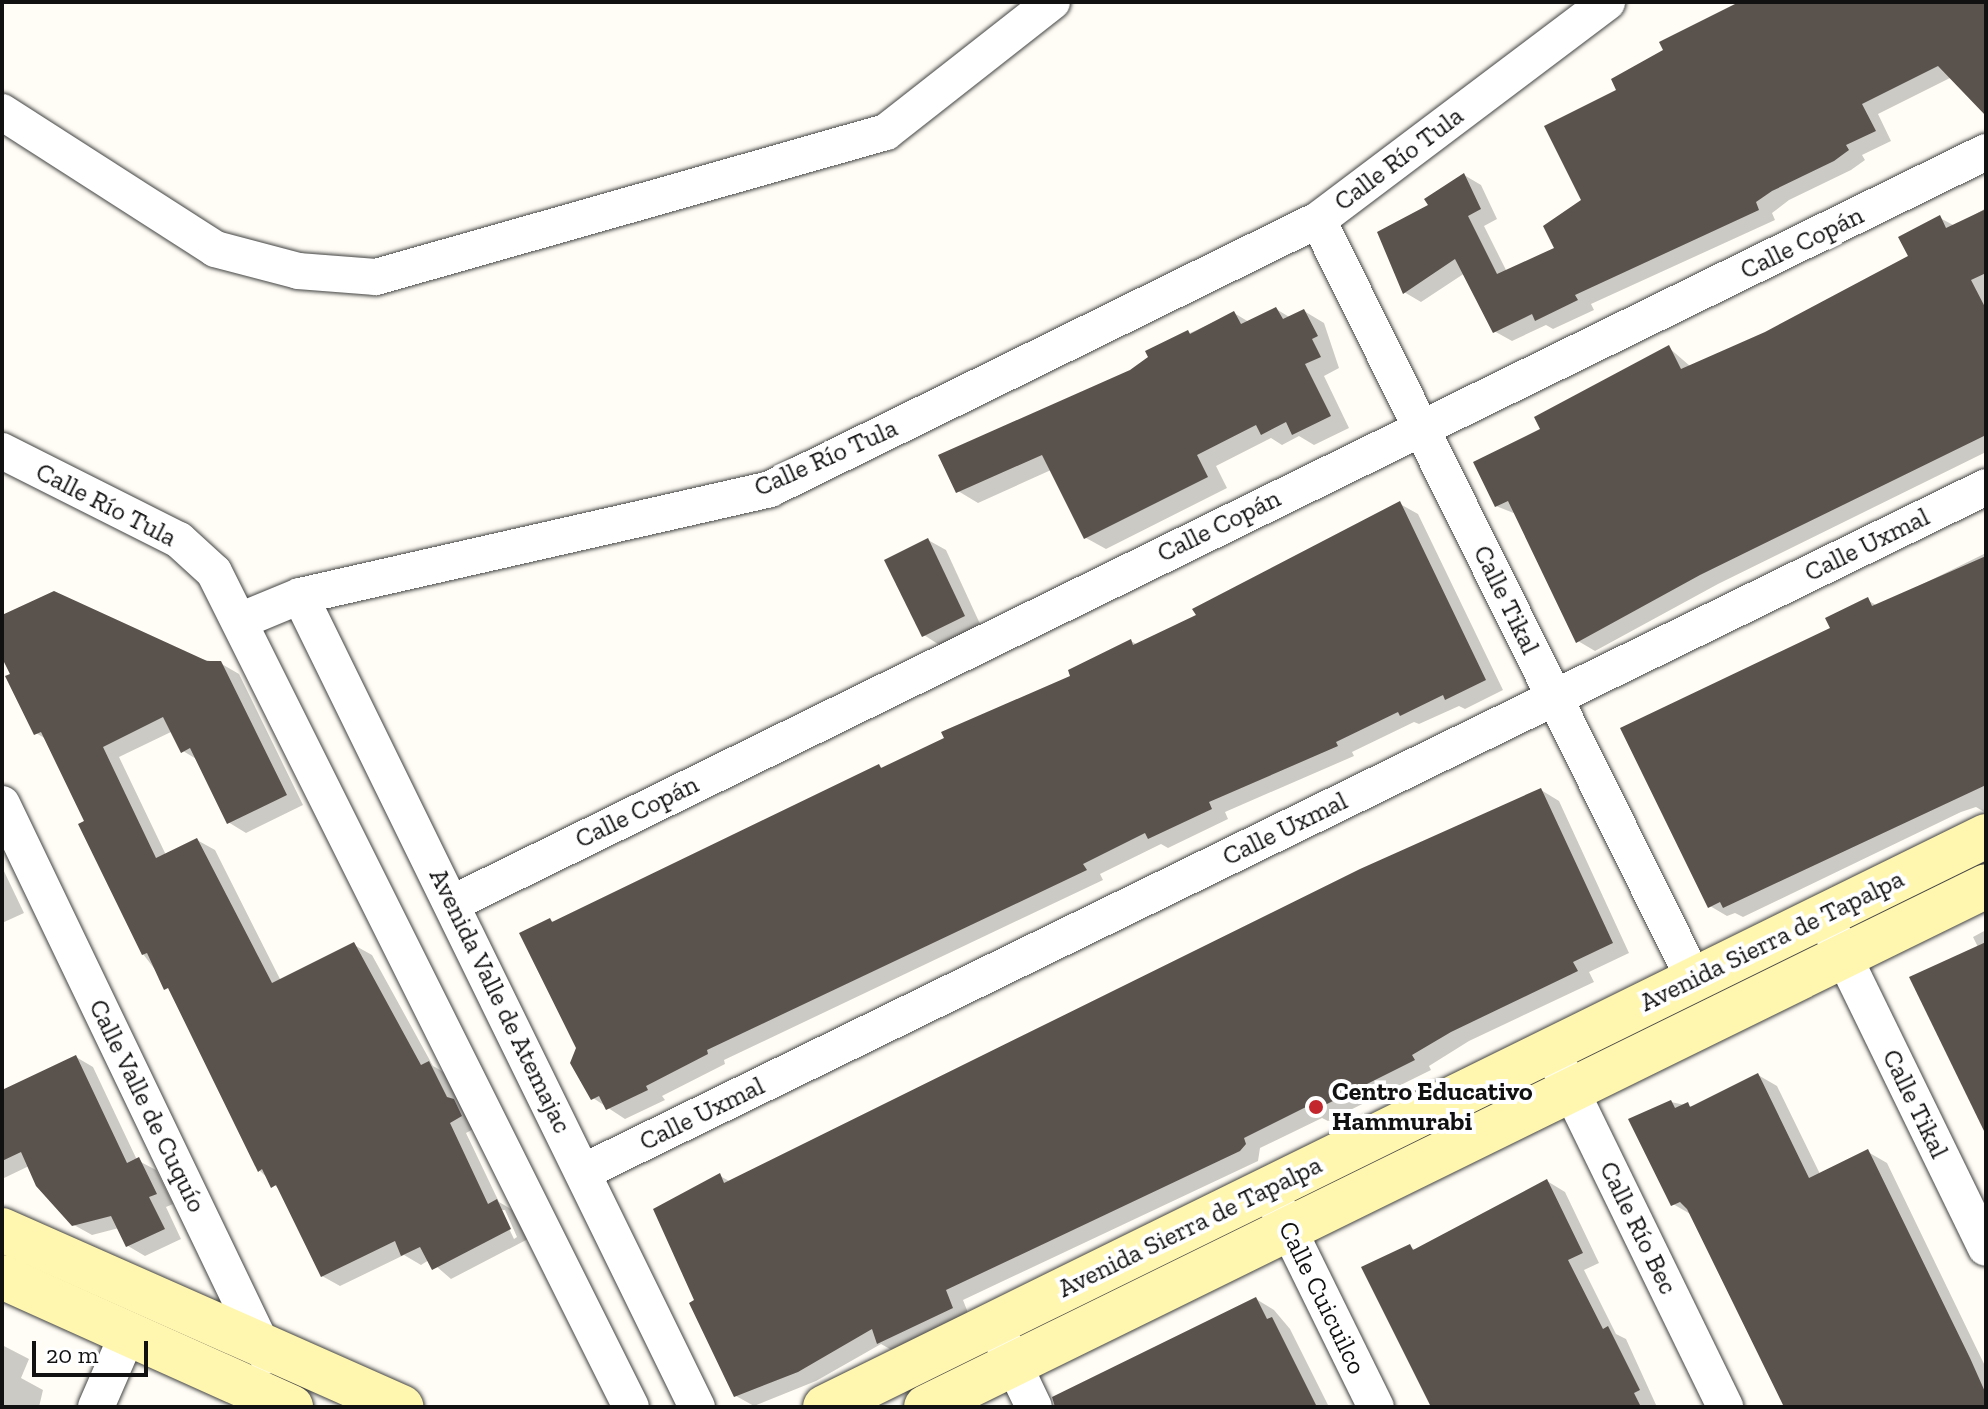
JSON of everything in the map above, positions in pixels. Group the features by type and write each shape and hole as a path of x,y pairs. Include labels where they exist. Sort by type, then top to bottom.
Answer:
{"street":[{"path":"2,112 215,249 298,271 376,277 886,132 1052,2"},
{"name":"Calle Río Tula","path":"2,451 179,540 214,572 242,620 300,596 770,489 1318,220 1607,2"},
{"name":"Calle Copán","path":"453,903 1420,426 1986,152"},
{"name":"Calle Tikal","path":"1318,220 1694,979"},
{"name":"Calle Uxmal","path":"583,1172 1986,487"},
{"name":"Avenida Valle de Atemajac","path":"300,596 453,903 697,1407"},
{"path":"242,620 631,1407"},
{"name":"Calle Valle de Cuquío","path":"2,804 293,1407"},
{"name":"Avenida Sierra de Tapalpa","path":"825,1407 1986,836"},
{"name":"Avenida Sierra de Tapalpa","path":"926,1407 1986,886"},
{"name":"Calle Tikal","path":"1824,916 1986,1248"},
{"name":"Calle Río Bec","path":"1550,1050 1725,1407"},
{"name":"Calle Cuicuilco","path":"1269,1189 1376,1407"},
{"path":"2,1230 402,1407"},
{"path":"2,1277 129,1331 293,1407"},
{"path":"994,1324 1034,1407"},
{"path":"96,1407 129,1331"}],"building":[{"path":"1739,2 1986,2 1986,116 1938,66 1862,104 1876,131 1846,145 1849,150 1834,161 1772,191 1756,202 1759,210 1575,295 1578,300 1535,321 1532,314 1493,333 1455,259 1403,294 1377,232 1428,205 1424,199 1464,173 1481,209 1468,216 1497,274 1554,248 1543,226 1581,200 1544,126 1616,90 1611,79 1663,50 1659,42"},
{"path":"1986,209 1986,273 1971,280 1986,309 1986,435 1700,575 1576,643 1508,501 1495,507 1473,462 1540,429 1534,417 1669,345 1681,369 1765,332 1908,256 1898,237 1940,215 1946,228"},
{"path":"1276,307 1283,319 1304,309 1318,336 1312,339 1321,357 1305,364 1331,416 1292,435 1286,422 1261,435 1256,425 1197,455 1208,477 1084,539 1042,455 956,493 938,455 1130,370 1148,357 1145,351 1188,330 1190,334 1234,311 1241,324"},
{"path":"1400,501 1486,680 1445,700 1443,695 1400,716 1398,712 1336,742 1338,746 1209,802 1212,809 1148,839 1145,833 1083,864 1087,870 707,1050 708,1054 646,1086 648,1090 606,1110 599,1096 591,1100 570,1063 576,1048 519,933 550,918 552,922 879,764 881,768 944,738 941,732 1070,676 1068,670 1131,639 1133,645 1196,615 1192,609"},
{"path":"928,538 965,616 922,637 884,560"},
{"path":"1986,556 1986,785 1723,908 1720,902 1708,908 1620,728 1830,628 1825,618 1868,597 1872,606"},
{"path":"54,591 207,661 221,661 287,795 227,824 190,748 181,753 163,717 103,747 156,858 197,838 272,983 354,942 421,1065 429,1061 447,1097 454,1099 462,1116 450,1123 488,1204 497,1199 511,1229 432,1270 420,1247 401,1256 395,1241 321,1277 276,1185 271,1188 262,1169 258,1172 168,988 164,990 147,953 142,955 78,824 84,821 41,732 34,735 5,676 10,674 2,658 2,615"},
{"path":"1541,788 1613,943 1573,962 1578,971 1451,1032 1412,1055 1415,1060 1309,1113 1306,1107 1244,1138 1246,1144 1240,1151 946,1290 953,1308 877,1344 872,1329 798,1372 734,1397 689,1303 694,1300 653,1209 720,1173 724,1183 1360,869"},
{"path":"1986,942 1986,1135 1909,977"},
{"path":"76,1055 127,1163 139,1157 157,1194 149,1197 165,1229 126,1247 111,1216 72,1226 36,1186 21,1152 2,1161 2,1090"},
{"path":"1758,1073 1809,1178 1868,1149 1970,1358 1986,1394 1986,1407 1784,1407 1687,1209 1680,1202 1671,1206 1628,1119 1671,1100 1675,1108 1688,1102 1690,1107"},
{"path":"1547,1179 1583,1253 1568,1260 1603,1329 1608,1326 1640,1390 1634,1393 1641,1407 1431,1407 1361,1267 1410,1244 1413,1250"},
{"path":"1256,1297 1267,1319 1272,1317 1317,1407 1055,1407 1052,1397"}],"place":[{"name":"Centro Educativo Hammurabi","path":"1316,1107"}]}
